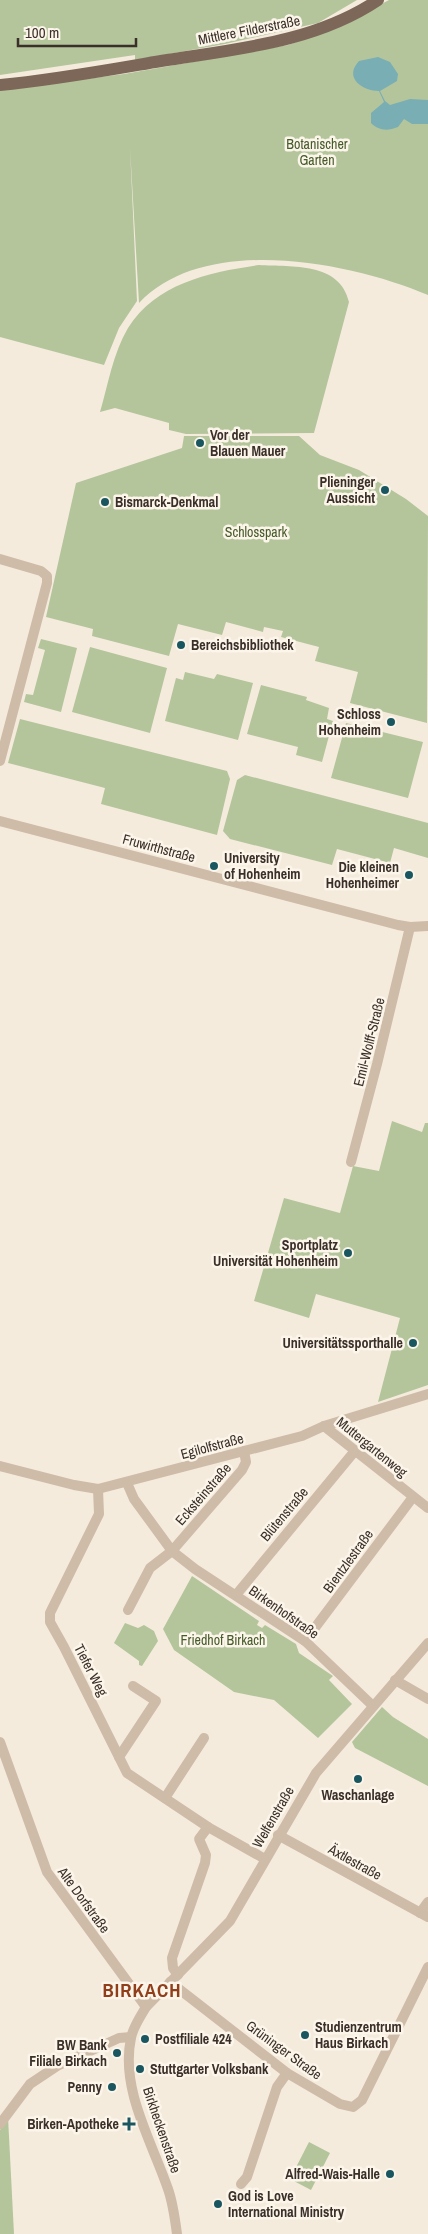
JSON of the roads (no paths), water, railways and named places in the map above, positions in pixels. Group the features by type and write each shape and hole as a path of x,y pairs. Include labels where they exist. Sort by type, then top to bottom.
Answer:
{"main road":[{"name":"Mittlere Filderstraße","path":"0,85 277,42 332,24 378,0"}],"street":[{"path":"0,559 41,570 47,576 43,601 0,761"},
{"name":"Fruwirthstraße","path":"0,820 410,928 428,926"},
{"name":"Emil-Wolff-Straße","path":"351,1162 410,928"},
{"name":"Egilolfstraße","path":"0,1466 74,1486 98,1489 302,1436 324,1426 428,1394"},
{"name":"Muttergartenweg","path":"324,1426 354,1452 428,1508"},
{"name":"Ecksteinstraße","path":"172,1551 242,1470 246,1462 244,1451"},
{"name":"Blütenstraße","path":"236,1595 354,1452"},
{"name":"Birkenhofstraße","path":"127,1483 134,1499 172,1551 195,1569 305,1641 372,1706"},
{"name":"Tiefer Weg","path":"98,1489 99,1514 50,1613 50,1622 127,1773 208,1827 265,1859"},
{"name":"Bientzlestraße","path":"305,1641 413,1497"},
{"path":"128,1610 150,1568 172,1551"},
{"name":"Welfenstraße","path":"146,2007 230,1921 278,1835 322,1764 428,1643"},
{"path":"395,1680 428,1699"},
{"path":"119,1757 156,1701 133,1686"},
{"path":"165,1798 204,1738"},
{"name":"Alte Dorfstraße","path":"0,1742 47,1872 146,2007"},
{"path":"174,1979 172,1958 205,1863 206,1855 199,1839 208,1827"},
{"name":"Äxtlestraße","path":"278,1835 424,1915 428,1902"},
{"name":"Grüninger Straße","path":"174,1979 287,2073 340,2104 353,2107 362,2100 428,1966"},
{"name":"Birkheckenstraße","path":"146,2007 131,2037 129,2051 132,2086 137,2105 169,2190 177,2234"},
{"path":"0,2124 30,2084 57,2066 120,2038 131,2037"},
{"path":"241,2184 247,2177 277,2086 287,2073"}],"water":[{"path":"378,57 390,62 398,74 397,81 380,91 385,101 390,105 410,99 428,100 428,124 412,124 404,119 398,127 387,130 377,128 371,123 371,113 384,102 379,91 361,86 354,78 353,73 359,61"}],"place":[{"name":"Vor der Blauen Mauer","path":"200,443"},
{"name":"Plieninger Aussicht","path":"385,490"},
{"name":"Bismarck-Denkmal","path":"105,502"},
{"name":"Bereichsbibliothek","path":"181,645"},
{"name":"Schloss Hohenheim","path":"391,722"},
{"name":"University of Hohenheim","path":"214,866"},
{"name":"Die kleinen Hohenheimer","path":"409,875"},
{"name":"Sportplatz Universität Hohenheim","path":"348,1253"},
{"name":"Universitätssporthalle","path":"413,1343"},
{"name":"Waschanlage","path":"358,1779"},
{"name":"Studienzentrum Haus Birkach","path":"305,2035"},
{"name":"Postfiliale 424","path":"145,2039"},
{"name":"BW Bank Filiale Birkach","path":"117,2053"},
{"name":"Stuttgarter Volksbank","path":"140,2069"},
{"name":"Penny","path":"112,2087"},
{"name":"Birken-Apotheke","path":"129,2124"},
{"name":"Alfred-Wais-Halle","path":"390,2174"},
{"name":"God is Love International Ministry","path":"218,2204"}],"district":[{"name":"BIRKACH","path":"142,1990"}],"park label":[{"name":"Botanischer Garten","path":"317,152"},
{"name":"Schlosspark","path":"256,532"},
{"name":"Friedhof Birkach","path":"223,1640"}]}
